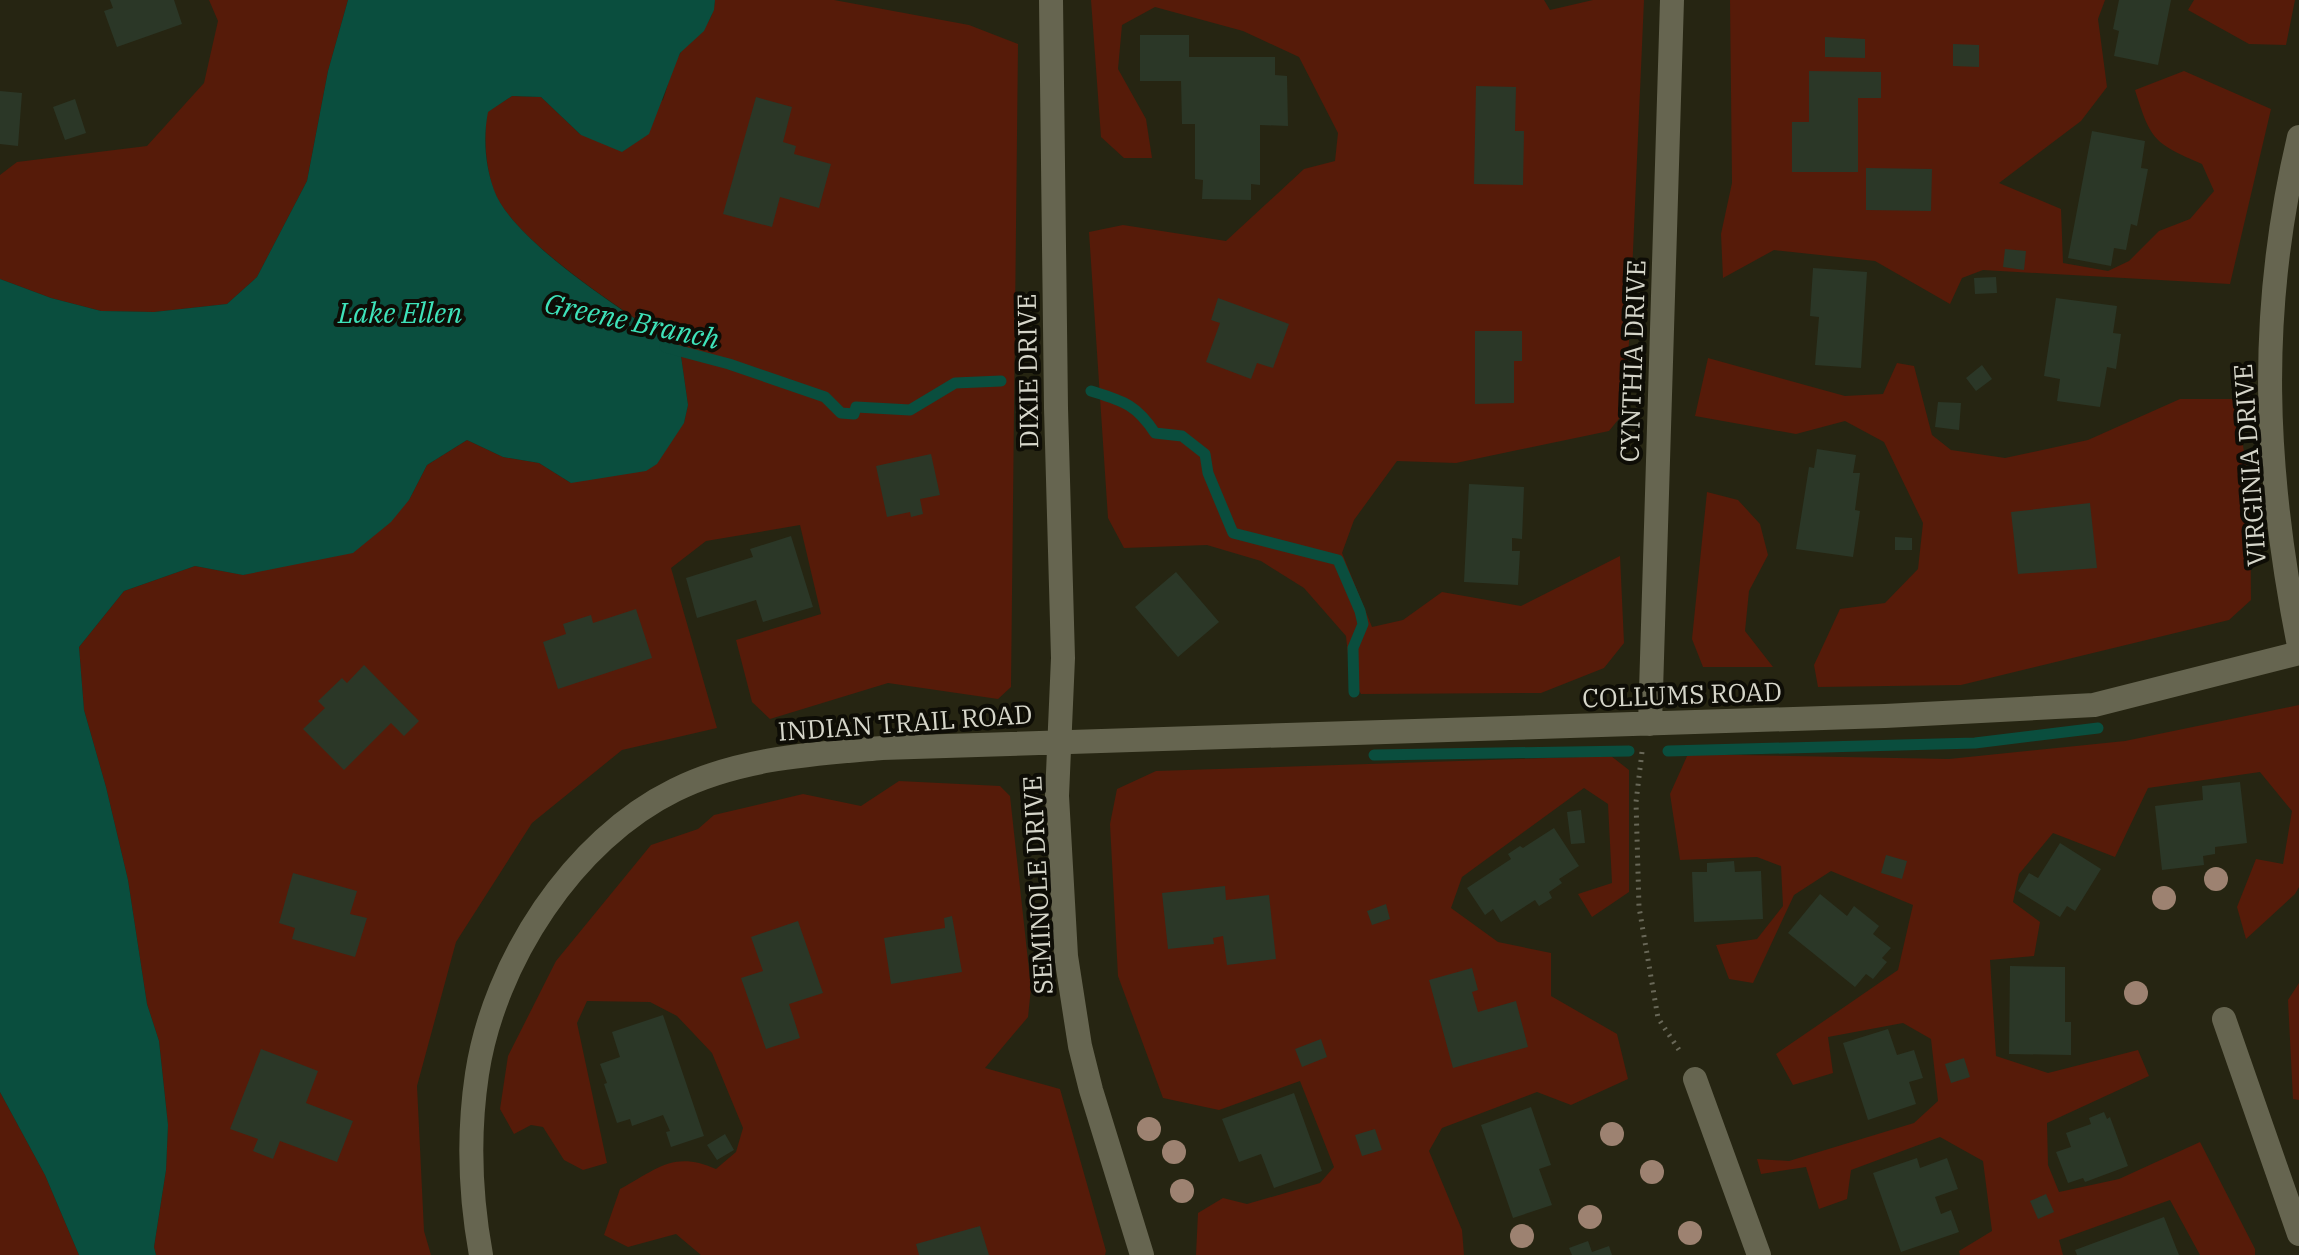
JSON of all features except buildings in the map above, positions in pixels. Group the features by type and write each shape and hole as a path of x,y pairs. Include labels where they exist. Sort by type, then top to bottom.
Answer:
{"street":[{"name":"DIXIE DRIVE","path":"1051,0 1056,408 1063,658 1060,742"},
{"name":"CYNTHIA DRIVE","path":"1650,724 1672,0"},
{"name":"VIRGINIA DRIVE","path":"2299,137 2274,277 2269,413 2282,553 2299,646"},
{"name":"COLLUMS ROAD","path":"1060,742 1650,724 2094,705 2299,653"},
{"name":"INDIAN TRAIL ROAD","path":"481,1255 474,1216 470,1139 477,1072 489,1022 515,958 545,906 577,866 625,819 676,789 731,769 788,756 882,748 1060,742"},
{"name":"SEMINOLE DRIVE","path":"1060,742 1057,796 1059,856 1066,956 1073,1002 1091,1090 1142,1255"},
{"path":"2224,1019 2299,1234"},
{"path":"1695,1079 1759,1255"}],"path":[{"path":"1650,724 1640,762 1636,802 1639,907 1658,1018 1695,1079"}],"shaded area":[{"path":"209,0 348,0 328,71 307,181 257,277 227,304 154,312 101,311 51,298 0,279 0,175 17,162 147,146 204,83 218,21"},
{"path":"715,0 834,0 969,25 1018,44 1011,687 998,699 888,683 770,719 752,702 736,640 821,614 800,525 706,541 671,568 717,728 622,750 532,823 456,942 417,1086 424,1231 431,1255 156,1255 154,1247 166,1170 168,1125 159,1041 147,1004 128,880 84,710 79,647 124,591 195,566 244,575 409,500 427,465 467,440 503,457 539,463 571,483 684,423 688,405 680,349 576,277 525,233 506,211 494,191 489,171 486,122 487,112 512,96 541,97 581,135 663,100 678,57 711,18"},
{"path":"1091,0 1544,0 1550,10 1593,0 1644,0 1626,410 1609,431 1456,463 1397,461 1354,520 1342,553 1372,627 1403,620 1442,592 1521,606 1620,556 1624,643 1604,668 1541,693 1361,694 1350,674 1346,636 1304,588 1261,561 1207,545 1124,548 1108,518 1089,232 1123,225 1226,241 1304,169 1335,161 1338,133 1299,57 1243,31 1155,7 1122,25 1118,69 1146,119 1152,158 1124,158 1101,137"},
{"path":"1730,0 2105,0 2098,19 2107,87 2081,121 1999,183 2061,209 2063,263 2108,271 2129,261 2159,231 2190,219 2214,191 2202,164 2174,151 2156,138 2145,120 2135,90 2184,71 2271,109 2230,284 1983,270 1962,278 1950,304 1875,261 1774,250 1723,278 1721,234 1732,183"},
{"path":"2194,0 2295,0 2286,45 2249,44 2188,10"},
{"path":"1708,358 1845,396 1883,394 1897,363 1914,366 1932,435 1951,450 2005,458 2088,440 2180,399 2236,399 2250,492 2251,600 2229,620 1961,685 1818,687 1814,665 1840,609 1885,603 1918,569 1923,523 1884,442 1845,421 1796,434 1695,416"},
{"path":"1707,492 1738,500 1760,524 1768,555 1749,591 1745,631 1773,667 1703,667 1692,639"},
{"path":"2299,705 2299,887 2246,939 2237,907 2256,859 2283,864 2292,811 2260,772 2148,788 2115,857 2053,833 2019,874 2013,902 2040,922 2034,956 1990,960 1996,1056 2048,1073 2138,1050 2149,1076 2047,1123 2048,1165 2059,1192 2119,1179 2200,1142 2255,1249 2255,1255 2200,1255 2170,1200 2059,1240 2063,1255 1960,1255 1959,1251 1992,1231 1983,1161 1940,1137 1851,1170 1847,1199 1819,1209 1806,1167 1761,1174 1757,1159 1789,1161 1914,1123 1938,1101 1931,1039 1903,1023 1828,1037 1833,1073 1793,1085 1776,1054 1898,970 1913,905 1831,871 1794,895 1753,983 1729,979 1716,945 1757,939 1783,906 1781,866 1757,857 1680,860 1670,794 1688,754 1949,759 2125,741"},
{"path":"1611,756 1629,770 1629,892 1592,917 1578,894 1612,883 1608,804 1584,788 1462,877 1451,908 1498,942 1551,953 1551,996 1617,1034 1628,1079 1571,1105 1537,1092 1442,1128 1429,1151 1462,1230 1464,1255 1196,1255 1198,1213 1223,1198 1247,1204 1320,1183 1334,1167 1300,1081 1219,1110 1163,1098 1118,976 1110,824 1117,789 1156,771"},
{"path":"899,781 1000,786 1010,796 1031,988 1028,1017 985,1068 1060,1089 1105,1255 701,1255 676,1234 628,1247 604,1235 620,1189 666,1164 688,1161 716,1169 736,1152 743,1128 712,1053 677,1016 650,1002 587,1001 577,1023 607,1163 583,1170 564,1160 543,1127 531,1125 514,1134 500,1109 508,1056 556,961 651,845 698,829 714,815 803,794 861,806"},
{"path":"2299,983 2299,1100 2293,1099 2288,1000"},
{"path":"0,1092 45,1175 79,1255 0,1255"}],"water":[{"name":"Lake Ellen","path":"348,0 715,0 714,10 704,31 680,53 649,134 622,152 581,135 541,97 512,96 488,112 486,132 491,181 505,211 524,233 576,277 680,349 688,405 684,423 657,464 646,471 571,483 539,463 503,457 467,440 427,465 409,500 391,522 353,553 243,575 195,566 124,591 79,647 84,710 128,880 147,1004 159,1041 168,1125 166,1170 154,1247 156,1255 79,1255 45,1175 0,1092 0,279 51,298 101,311 154,312 227,304 257,277 307,181 328,71"}],"waterway":[{"name":"Greene Branch","path":"665,347 729,364 825,397 841,413 854,414 856,407 910,410 955,383 1001,381"},
{"name":"Greene Branch","path":"1091,391 1128,405 1155,433 1182,436 1205,454 1208,473 1233,533 1338,560 1363,624 1353,648 1354,692"},
{"path":"1668,751 1975,743 2098,728"},
{"path":"1374,755 1629,751"}]}
